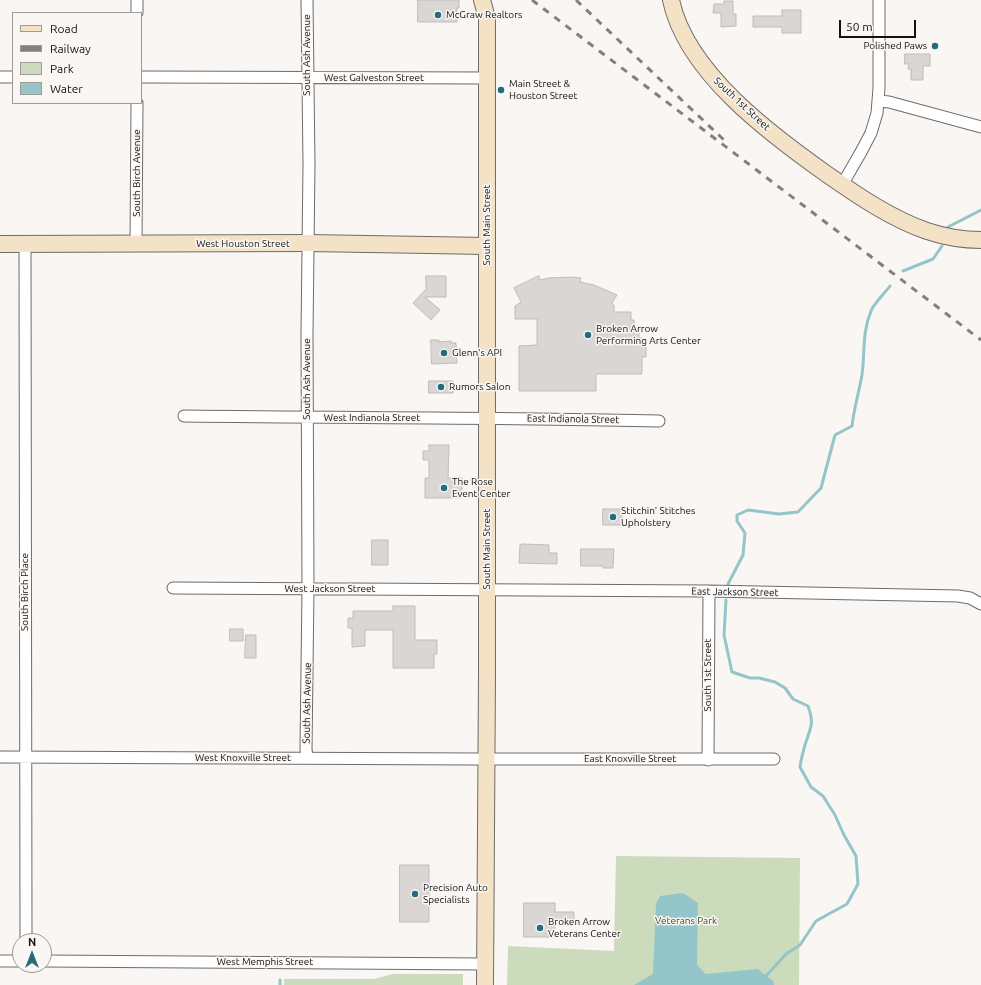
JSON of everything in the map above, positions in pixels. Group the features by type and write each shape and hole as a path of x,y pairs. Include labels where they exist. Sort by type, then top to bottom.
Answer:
{"street":[{"path":"137,0 137,12"},
{"name":"South Ash Avenue","path":"307,0 309,164 306,418 308,588 307,758"},
{"name":"South Main Street","path":"482,0 487,18 485,985"},
{"name":"South Main Street","path":"487,18 493,0"},
{"name":"South 1st Street","path":"671,0 678,23 684,36 701,62 718,83 745,110 782,141 842,185 882,210 910,224 927,231 959,239 981,240"},
{"path":"842,185 871,132 879,101 879,0"},
{"path":"0,77 12,77"},
{"name":"West Galveston Street","path":"142,77 487,78"},
{"path":"879,101 888,102 981,127"},
{"name":"South Birch Avenue","path":"136,244 137,104"},
{"name":"West Houston Street","path":"0,244 308,243 487,246"},
{"name":"South Birch Place","path":"25,244 26,933"},
{"name":"West Indianola Street","path":"184,416 487,418"},
{"name":"East Indianola Street","path":"487,418 659,421"},
{"name":"West Jackson Street","path":"173,588 487,590"},
{"name":"East Jackson Street","path":"487,590 709,591 958,596 970,598 981,604"},
{"name":"South 1st Street","path":"708,760 709,591"},
{"name":"West Knoxville Street","path":"0,756 486,759"},
{"name":"East Knoxville Street","path":"486,759 774,759"},
{"path":"0,961 12,961"},
{"name":"West Memphis Street","path":"52,961 485,964"}],"green space":[{"name":"Veterans Park","path":"616,856 800,858 799,985 507,985 508,946 614,951"},
{"path":"393,974 463,974 463,985 284,985 284,979 374,979"}],"water":[{"path":"683,893 698,903 697,965 706,974 758,969 774,982 774,985 634,985 653,974 656,904 660,896"}],"building":[{"name":"McGraw Realtors","path":"418,0 459,0 459,8 457,8 457,22 418,22"},
{"path":"724,1 733,1 733,14 736,14 736,26 721,27 721,13 713,13 714,4 724,4"},
{"path":"782,10 801,10 801,33 782,33 782,27 753,27 753,16 782,16"},
{"path":"905,54 930,54 930,66 923,66 923,80 911,80 911,69 908,69 909,64 905,64"},
{"path":"426,276 446,276 446,297 425,297 440,310 431,320 413,303 426,289"},
{"name":"Broken Arrow Performing Arts Center","path":"539,276 540,280 549,278 581,278 580,282 594,285 617,295 612,303 614,305 614,312 631,312 631,320 634,320 634,330 639,331 639,338 642,338 642,347 646,347 646,357 642,357 642,374 596,374 596,391 519,391 519,346 537,345 537,319 515,319 515,306 521,302 514,288"},
{"name":"Glenn's API","path":"431,340 439,340 439,342 451,341 451,343 456,343 457,363 432,364"},
{"name":"Rumors Salon","path":"429,381 453,381 453,393 429,393"},
{"path":"429,445 449,445 448,478 462,478 462,498 425,498 425,478 429,478 429,460 423,460 423,451 429,451"},
{"name":"Stitchin' Stitches Upholstery","path":"603,509 622,509 622,525 603,525"},
{"path":"372,540 388,540 388,565 372,565"},
{"path":"520,545 549,545 549,553 557,553 557,564 519,563"},
{"path":"581,549 614,549 613,568 603,568 603,566 581,566"},
{"path":"393,606 415,606 415,640 437,640 437,654 434,654 434,668 393,668 393,630 365,630 365,646 352,647 352,628 348,628 348,618 353,618 353,611 393,611"},
{"path":"230,629 243,629 243,641 230,641"},
{"path":"246,635 256,635 256,658 245,658"},
{"name":"Precision Auto Specialists","path":"400,865 429,865 429,922 400,922"},
{"name":"Broken Arrow Veterans Center","path":"524,903 555,903 555,912 574,912 574,923 555,924 555,937 524,937"}],"waterway":[{"path":"948,227 981,210"},
{"path":"903,271 933,259 942,246"},
{"path":"728,584 743,555 745,533 737,521 737,515 748,510 779,514 798,512 821,488 835,435 852,426 862,375 865,335 868,319 871,311 890,286"},
{"path":"726,600 724,635 732,672 750,678 759,678 775,682 785,688 793,699 808,706 811,726 800,767 811,787 823,796 835,815 856,856 858,884 847,904 816,921 800,945 786,954 766,976"},
{"path":"280,980 280,985"}],"railway":[{"path":"532,0 981,340"},
{"path":"576,0 724,140"}],"place":[{"name":"McGraw Realtors","path":"438,15"},
{"name":"Polished Paws","path":"935,46"},
{"name":"Main Street & Houston Street","path":"501,90"},
{"name":"Broken Arrow Performing Arts Center","path":"588,335"},
{"name":"Glenn's API","path":"444,353"},
{"name":"Rumors Salon","path":"441,387"},
{"name":"The Rose Event Center","path":"444,488"},
{"name":"Stitchin' Stitches Upholstery","path":"613,517"},
{"name":"Precision Auto Specialists","path":"415,894"},
{"name":"Broken Arrow Veterans Center","path":"540,928"}]}
